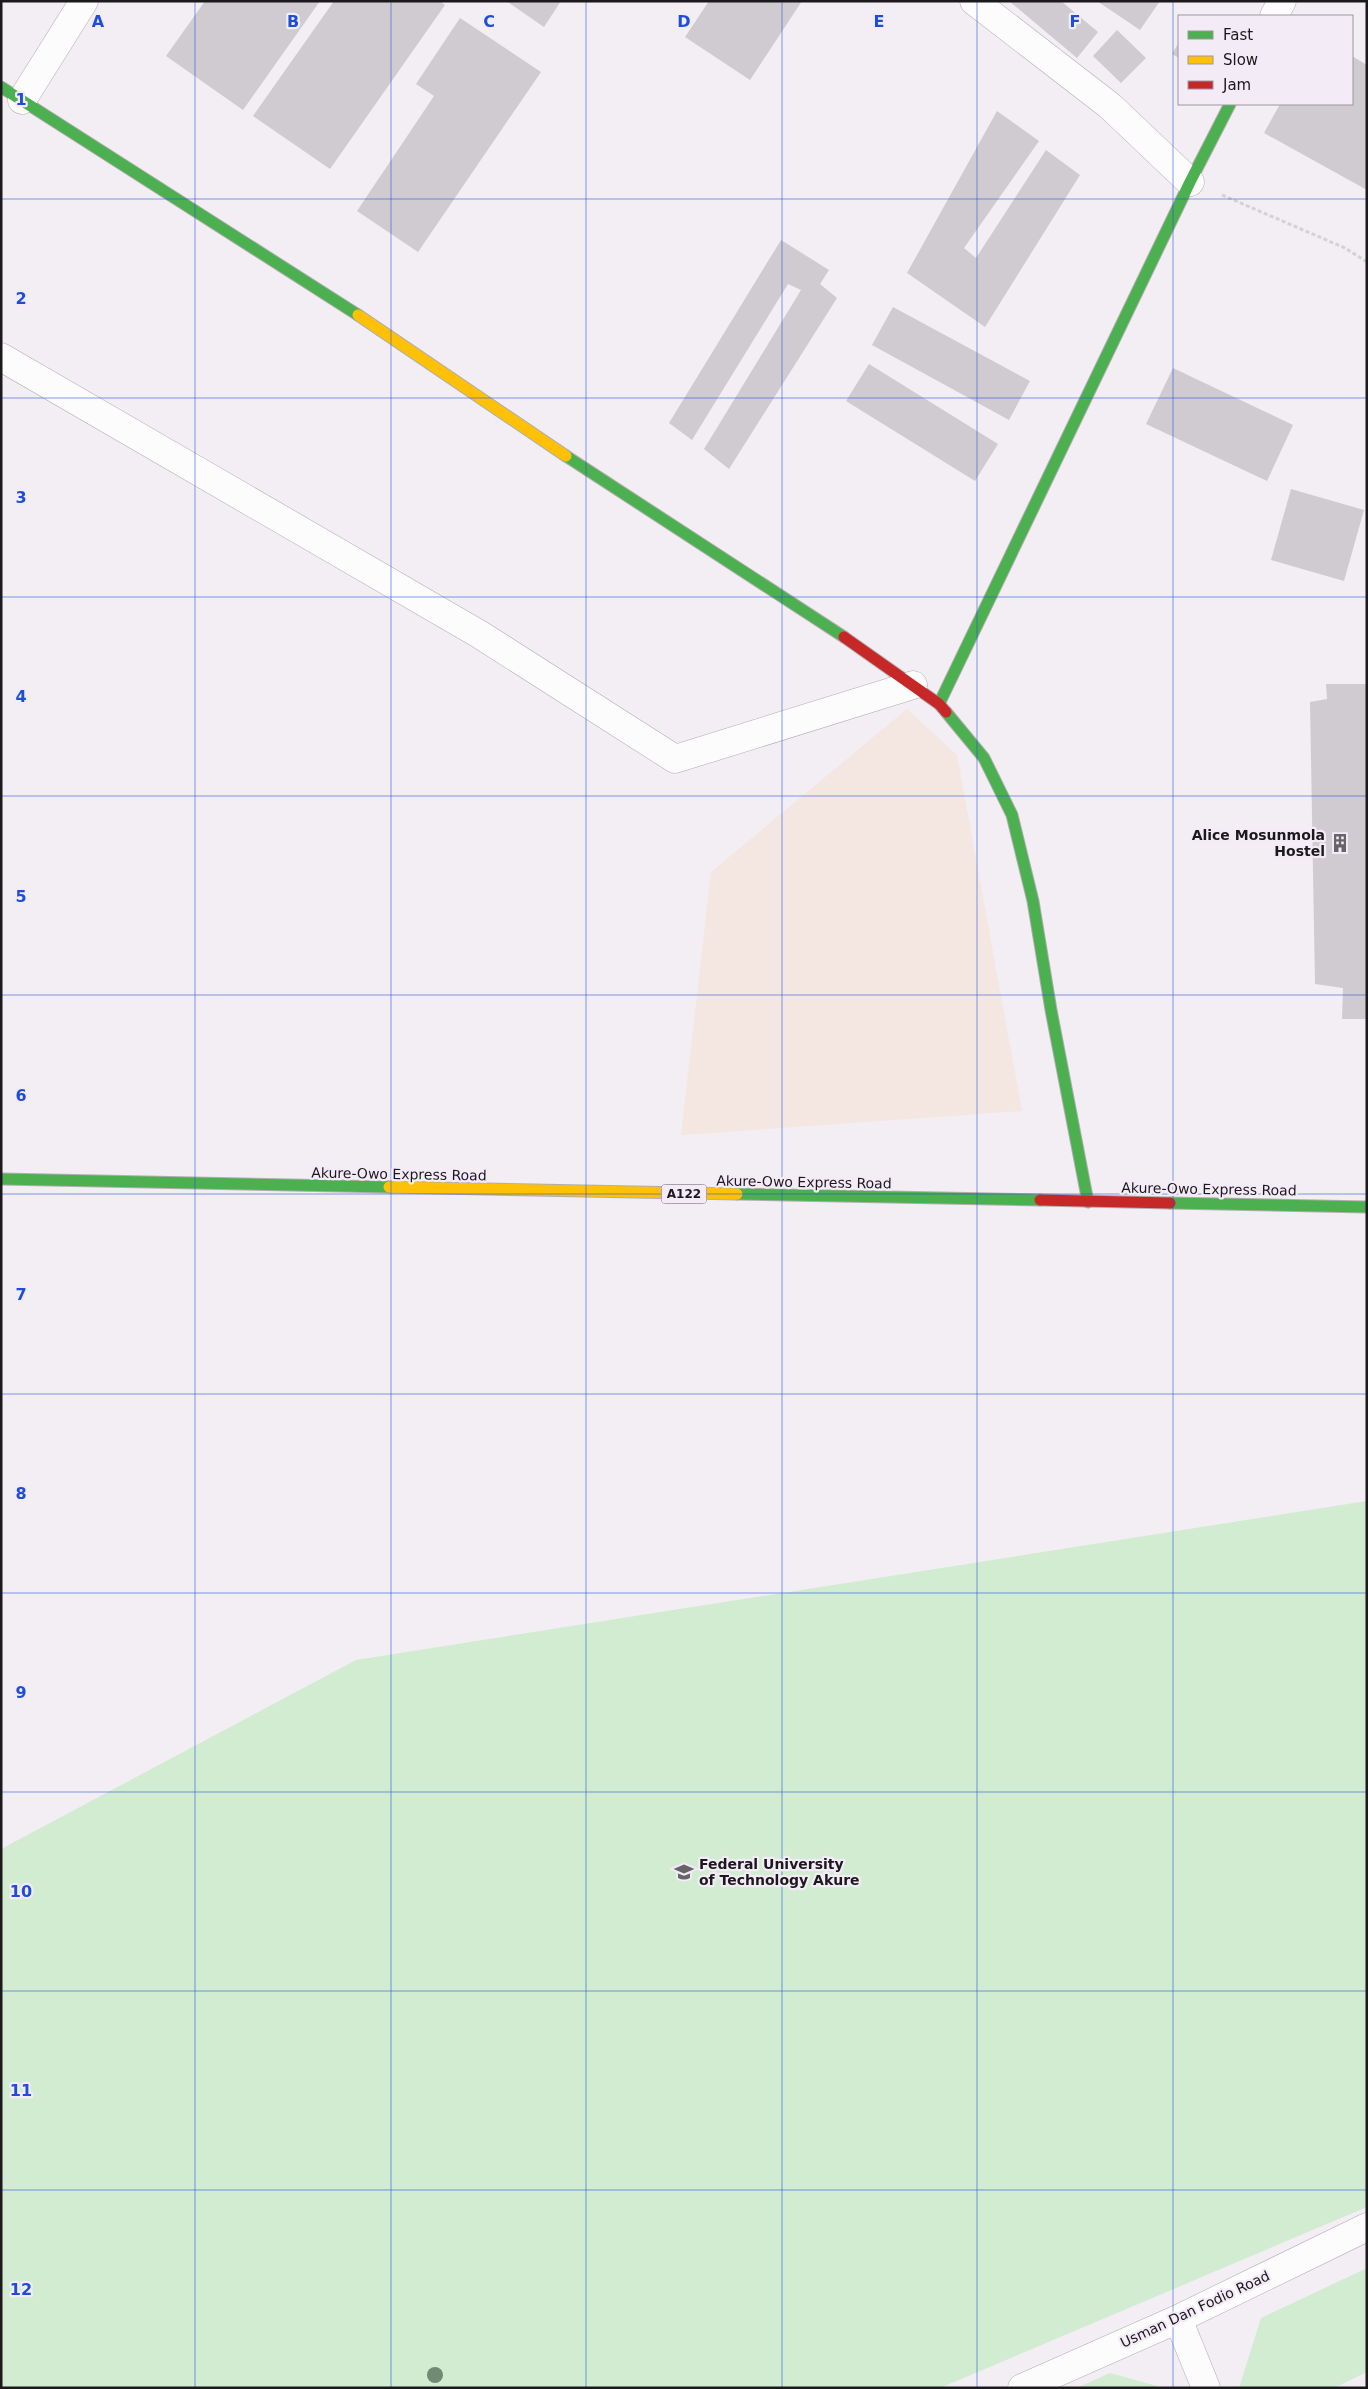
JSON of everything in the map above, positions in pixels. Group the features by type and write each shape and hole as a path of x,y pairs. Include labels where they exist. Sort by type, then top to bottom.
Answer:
{"main road":[{"path":"12,94 333,298 602,480 873,655 939,704 984,758 1012,815 1033,901 1051,1010 1088,1202"},
{"path":"939,704 1190,182 1229,105"},
{"name":"Akure-Owo Express Road","path":"1,1179 1367,1208"}],"street":[{"path":"12,94 84,1"},
{"path":"974,1 1110,106 1190,182"},
{"path":"1275,15 1282,1"},
{"path":"1,357 479,634 674,759 913,685"},
{"name":"Usman Dan Fodio Road","path":"1022,2388 1178,2319 1367,2227"},
{"path":"1178,2319 1206,2388"}],"path":[{"path":"1190,182 1313,233 1345,248 1367,262"}],"shaded area":[{"path":"907,709 957,755 1022,1111 681,1135 711,872"}],"green space":[{"name":"Federal University of Technology Akure","path":"1367,1501 1367,2207 940,2388 1,2388 1,1849 356,1660"},
{"path":"1367,2268 1367,2372 1334,2388 1239,2388 1261,2318"},
{"path":"1110,2373 1157,2386 1159,2388 1077,2388"}],"building":[{"path":"205,1 320,1 243,110 166,56"},
{"path":"334,1 440,1 445,5 330,169 253,116"},
{"path":"506,1 561,1 544,27"},
{"path":"709,1 802,1 750,80 685,37"},
{"path":"1009,1 1061,1 1098,32 1077,58"},
{"path":"1097,1 1160,1 1140,30"},
{"path":"460,18 541,72 418,252 357,211 434,96 416,84"},
{"path":"1117,30 1146,58 1121,83 1093,56"},
{"path":"1178,44 1178,57 1172,54"},
{"path":"1353,57 1367,65 1367,190 1264,133 1279,105 1353,105"},
{"path":"997,111 1039,141 964,248 976,258 1046,150 1080,175 985,327 907,273"},
{"path":"781,240 829,270 820,284 837,298 729,469 704,449 801,290 788,284 692,440 669,423"},
{"path":"893,307 1030,381 1009,420 872,345"},
{"path":"869,364 998,444 975,481 846,401"},
{"path":"1173,368 1293,425 1267,481 1146,424"},
{"path":"1291,489 1364,510 1344,581 1271,560"},
{"name":"Alice Mosunmola Hostel","path":"1326,684 1367,684 1367,1019 1342,1019 1343,988 1315,984 1310,702 1327,699"}],"traffic: fast":[{"path":"1,87 358,315"},
{"path":"939,704 1190,182 1229,105"},
{"path":"566,456 844,637"},
{"path":"946,712 984,758 1012,815 1033,901 1051,1010 1088,1202"},
{"path":"1,1179 389,1187"},
{"path":"737,1194 1040,1200"},
{"path":"1170,1203 1367,1207"}],"traffic: slow":[{"path":"358,315 566,456"},
{"path":"389,1187 737,1194"}],"traffic: jam":[{"path":"844,637 939,704 946,712"},
{"path":"1040,1200 1170,1203"}],"place":[{"name":"Alice Mosunmola Hostel","path":"1340,843"},
{"name":"Federal University of Technology Akure","path":"684,1872"}]}
